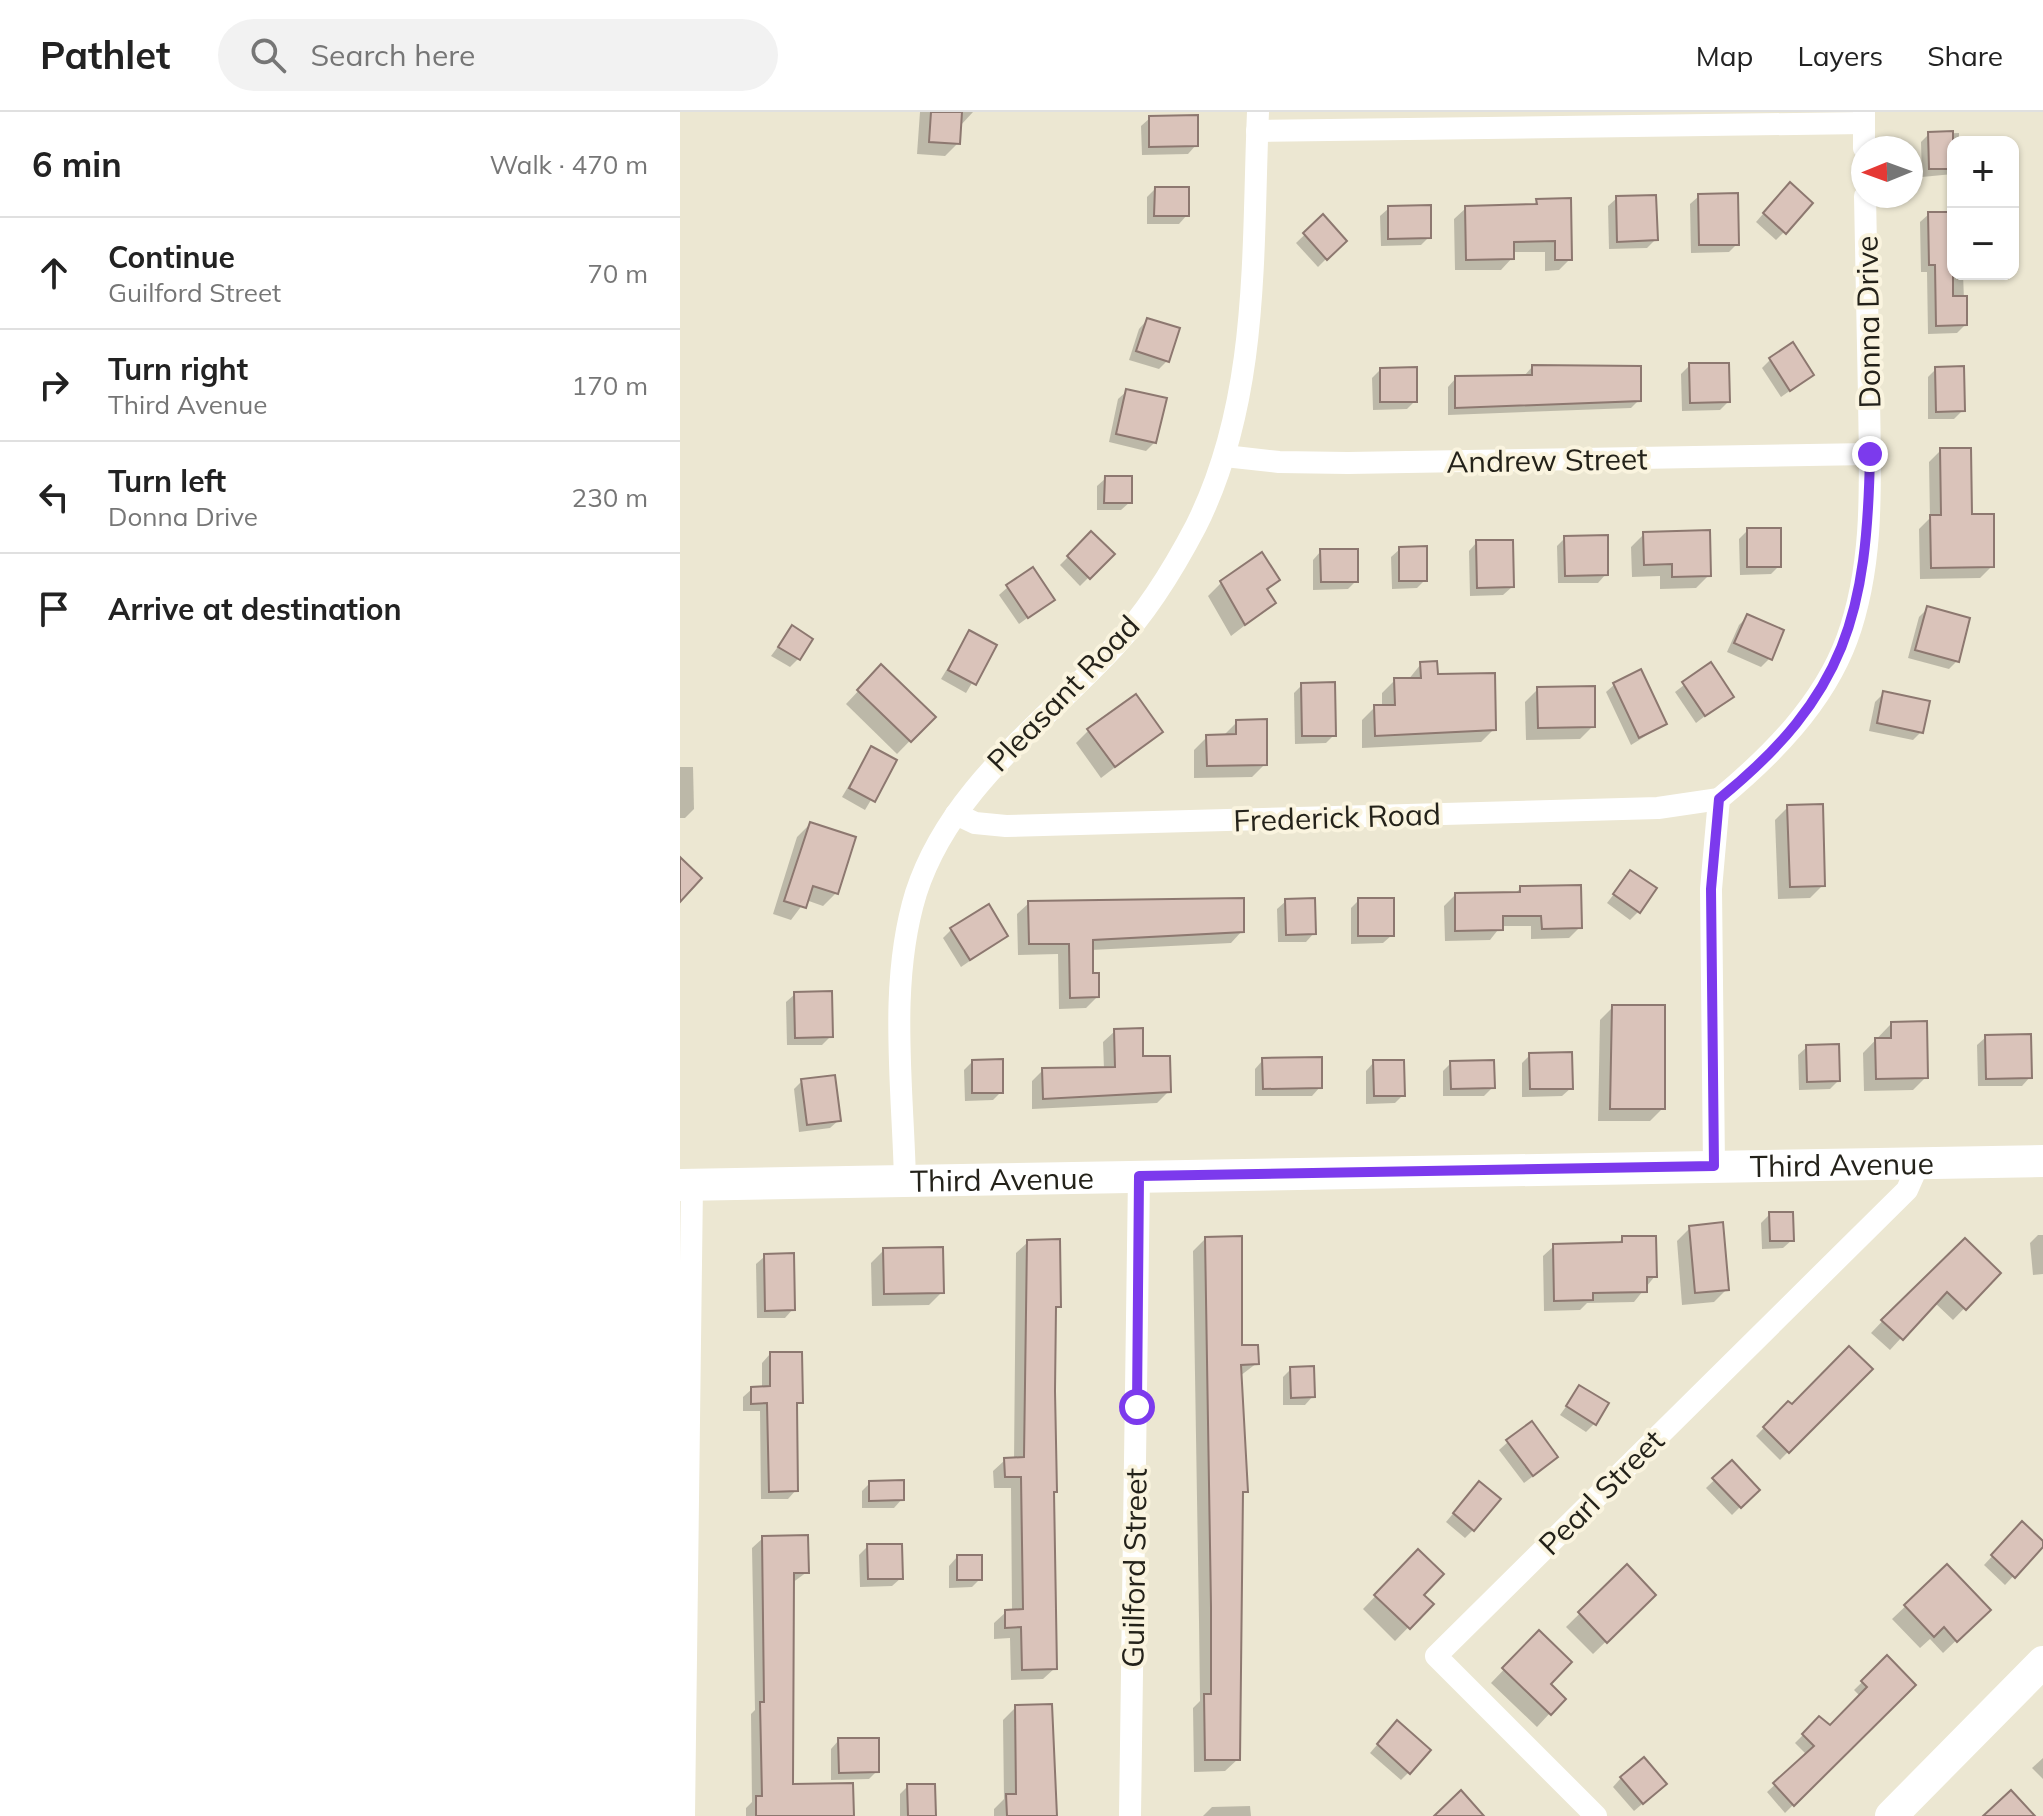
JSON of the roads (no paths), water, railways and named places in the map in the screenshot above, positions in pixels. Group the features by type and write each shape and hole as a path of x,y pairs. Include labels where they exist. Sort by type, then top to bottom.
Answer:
{"street":[{"path":"1258,122 1864,117"},
{"name":"Pleasant Road","path":"905,1181 901,1009 904,952 916,894 932,852 984,776 1116,645 1161,586 1196,526 1225,456 1241,391 1252,300 1258,122"},
{"name":"Donna Drive","path":"1719,799 1756,769 1792,729 1822,685 1846,641 1861,591 1868,537 1870,454 1865,208"},
{"name":"Andrew Street","path":"1225,456 1279,462 1348,463 1870,454"},
{"path":"1714,1166 1711,889 1719,799"},
{"name":"Frederick Road","path":"956,814 975,823 1006,826 1658,808 1719,799"},
{"name":"Third Avenue","path":"686,1184 2043,1161"},
{"name":"Pearl Street","path":"1596,1816 1436,1656 1907,1190 1919,1163"},
{"name":"Guilford Street","path":"1130,1816 1139,1176"},
{"path":"684,1816 686,1184"},
{"path":"1891,1816 2043,1662"}]}
